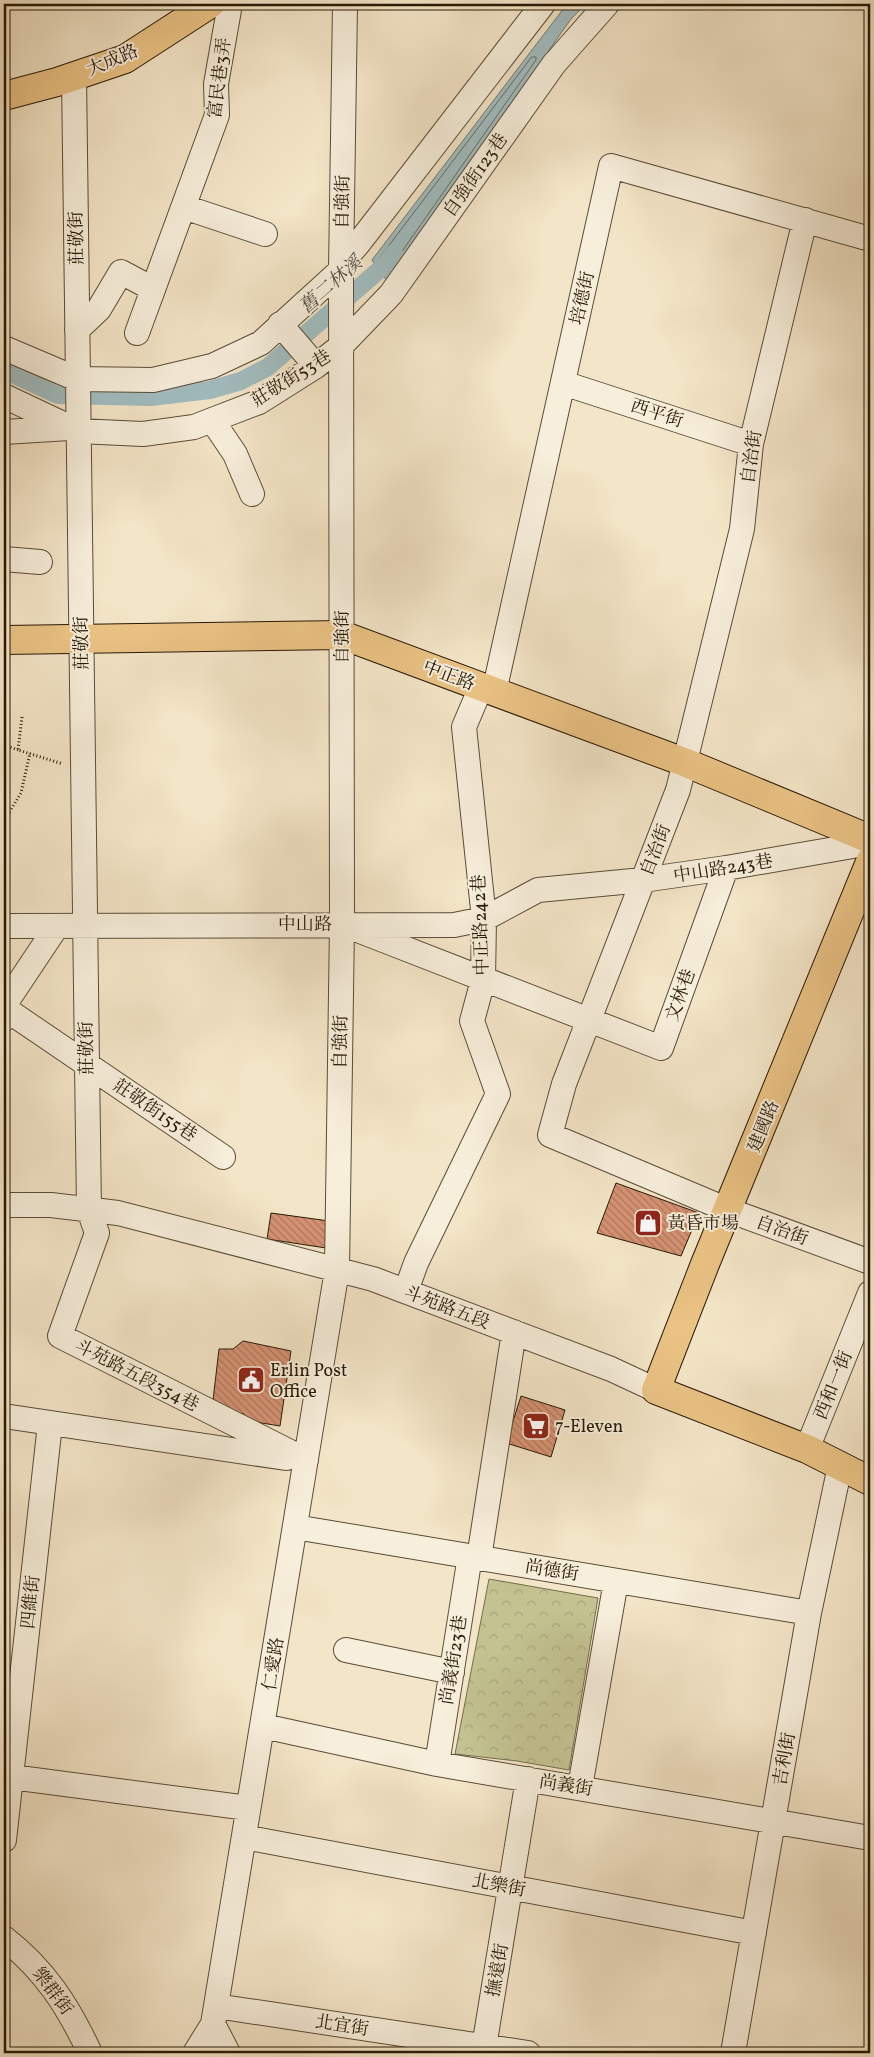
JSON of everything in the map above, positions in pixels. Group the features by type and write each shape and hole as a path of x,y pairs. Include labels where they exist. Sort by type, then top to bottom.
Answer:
{"main road":[{"name":"大成路","path":"4,96 125,59 210,4"},
{"name":"中正路","path":"4,640 342,635 684,762 870,838"},
{"name":"建國路","path":"656,1390 705,1264 870,862"},
{"name":"斗苑路五段","path":"656,1390 807,1449 870,1481"}],"street":[{"name":"富民巷3弄","path":"136,333 217,115 216,84 230,4"},
{"name":"自強街","path":"337,1270 342,924 341,266 345,4"},
{"path":"4,348 77,379 153,380 212,366 261,343 341,266 543,4"},
{"name":"自強街123巷","path":"341,346 391,294 554,64 607,4"},
{"name":"莊敬街","path":"74,76 77,330 75,429 81,638 89,1210"},
{"name":"培德街","path":"487,689 563,383 611,166 870,239"},
{"path":"184,207 265,234"},
{"name":"自治街","path":"805,220 751,444 742,529 678,790 564,1084 550,1135 728,1210 870,1262"},
{"path":"77,330 99,309 121,272 153,289"},
{"path":"280,324 316,366"},
{"name":"莊敬街53巷","path":"4,432 75,429 143,434 194,427 259,402 316,366 341,346"},
{"name":"西平街","path":"563,383 751,444"},
{"path":"4,396 75,429"},
{"path":"212,420 235,454 252,494"},
{"path":"4,559 40,562"},
{"name":"中正路242巷","path":"406,1291 416,1263 498,1094 472,1020 483,980 484,919 464,727 487,689"},
{"name":"中山路243巷","path":"342,924 454,925 484,919 538,890 643,880 726,868 870,843"},
{"name":"文林巷","path":"588,1021 661,1048 726,868"},
{"name":"中山路","path":"4,926 342,924 588,1021"},
{"path":"5,1012 7,1001 57,926"},
{"name":"莊敬街155巷","path":"5,1012 86,1064 223,1157"},
{"name":"斗苑路五段","path":"4,1206 51,1206 118,1213 374,1278 611,1369 656,1390"},
{"name":"斗苑路五段354巷","path":"89,1210 97,1233 60,1336 306,1460"},
{"name":"仁愛路","path":"195,2053 215,2015 337,1270"},
{"name":"西和一街","path":"807,1449 870,1293"},
{"name":"尚義街23巷","path":"438,1764 452,1672 514,1332"},
{"path":"4,1416 306,1460"},
{"name":"四維街","path":"4,1840 7,1776 50,1424"},
{"name":"吉利街","path":"733,2053 809,1613 840,1466"},
{"name":"尚德街","path":"294,1527 809,1613"},
{"path":"580,1788 616,1581"},
{"path":"346,1650 452,1672"},
{"name":"尚義街","path":"263,1726 438,1764 870,1838"},
{"path":"7,1776 248,1808"},
{"name":"撫遠街","path":"483,2050 528,1779"},
{"name":"北樂街","path":"244,1837 754,1933"},
{"name":"樂群街","path":"4,1938 48,1979 74,2019 90,2053"},
{"path":"215,2015 228,2053"},
{"name":"北宜街","path":"215,2015 483,2050 528,2053"}],"path":[{"path":"18,750 22,716"},
{"path":"4,745 82,770"},
{"path":"4,821 21,793 30,754"}],"green space":[{"path":"489,1579 598,1598 569,1770 517,1761 455,1754"}],"water":[{"path":"567,4 586,4 571,19 387,281 372,260"}],"building":[{"name":"黃昏市場","path":"616,1183 699,1213 681,1256 597,1233"},
{"path":"271,1213 329,1221 326,1248 267,1239"},
{"name":"Erlin Post Office","path":"243,1341 291,1351 280,1426 243,1420 244,1414 212,1409 219,1349 233,1349"},
{"name":"7-Eleven","path":"521,1396 565,1410 551,1457 506,1443"}],"waterway":[{"name":"舊二林溪","path":"4,370 58,395 151,397 210,390 241,381 268,367 386,264 394,253"}],"place":[{"name":"黃昏市場","path":"648,1223"},
{"name":"Erlin Post Office","path":"251,1380"},
{"name":"7-Eleven","path":"536,1426"}]}
